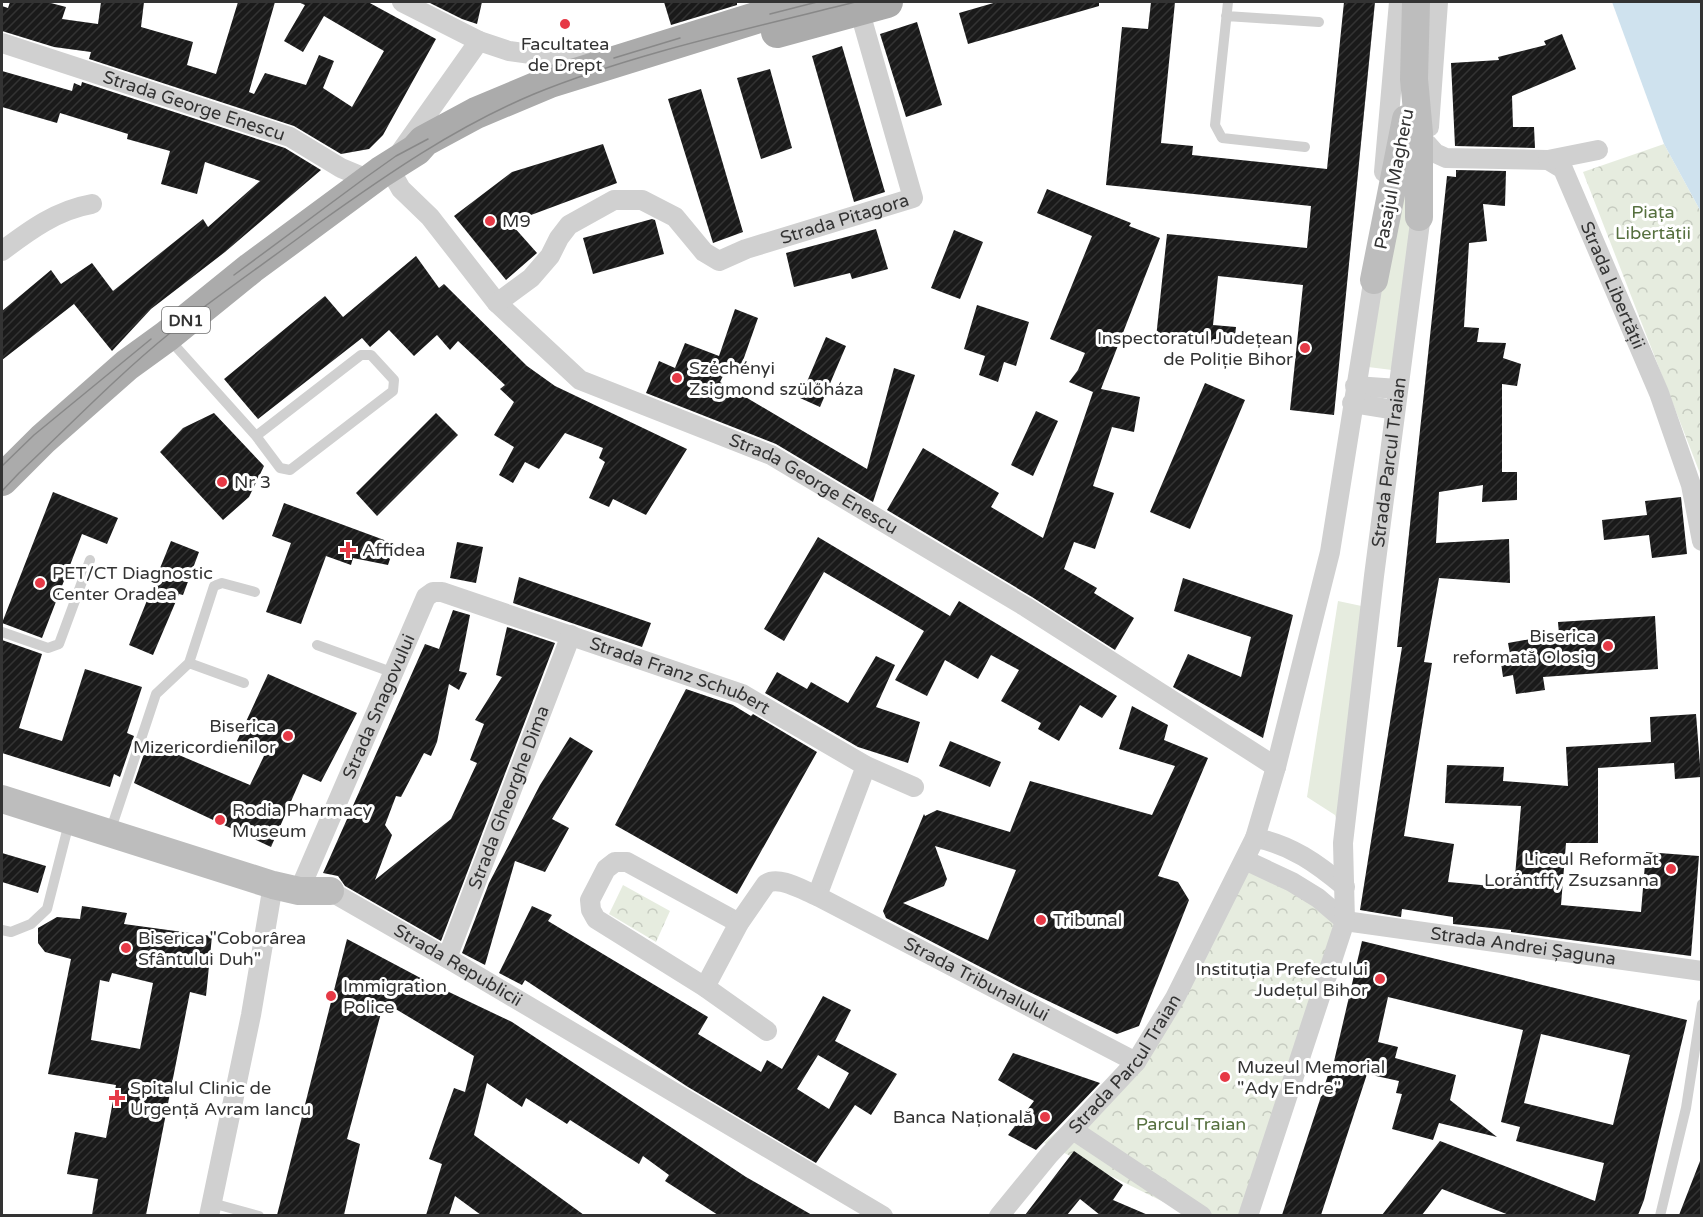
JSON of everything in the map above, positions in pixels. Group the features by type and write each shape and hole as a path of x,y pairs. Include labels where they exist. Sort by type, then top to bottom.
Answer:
{"main road":[{"name":"DN1","path":"2,480 127,365 167,336 251,268 416,150 424,141 476,113 550,82 807,2"},
{"name":"DN1","path":"416,150 437,149 509,115 576,89 873,5"}],"street":[{"path":"402,2 478,41 509,51 610,64"},
{"name":"Strada Parcul Traian","path":"1202,1215 1073,1130 1136,1062 1175,998 1255,838 1276,767 1330,552 1374,280 1399,2"},
{"name":"Pasajul Magheru","path":"1416,2 1414,79 1419,133 1419,216"},
{"name":"Strada Parcul Traian","path":"1248,1215 1345,921 1343,843 1419,216 1425,187 1437,2"},
{"name":"Strada Pitagora","path":"497,303 531,278 550,256 569,225 614,200 642,200 675,217 704,252 719,261 746,249 913,198 873,5"},
{"path":"385,170 478,41"},
{"name":"Strada George Enescu","path":"2,43 291,137 341,168 365,178 385,170 400,189 430,217 497,303 580,380 771,455 1026,607 1276,767"},
{"name":"Pasajul Magheru","path":"1374,280 1414,79"},
{"path":"1427,144 1435,153 1446,158 1548,160 1598,150"},
{"name":"Strada Libertății","path":"1548,160 1559,165 1567,175 1659,393 1691,485 1701,542"},
{"path":"2,251 32,229 71,208 92,204"},
{"path":"1354,395 1398,389"},
{"path":"1354,395 1395,410"},
{"name":"Strada Franz Schubert","path":"433,592 442,592 742,694 866,766 914,787"},
{"name":"Strada Snagovului","path":"210,1209 251,1015 286,888 394,673 426,597 433,592"},
{"name":"Strada Gheorghe Dima","path":"447,958 571,635"},
{"path":"817,896 866,766"},
{"name":"Strada Republicii","path":"2,800 286,888 330,891 883,1215"},
{"path":"1255,838 1275,842 1319,866 1345,887"},
{"path":"1292,882 1319,866 1343,843"},
{"path":"1245,860 1292,882 1318,898 1345,921"},
{"path":"705,987 739,923 627,862 615,862 606,869 590,900 591,910 596,919 705,987 767,1031"},
{"name":"Strada Tribunalului","path":"739,923 766,884 771,881 779,882 817,896 1136,1062"},
{"name":"Strada Andrei Șaguna","path":"1345,921 1701,971"},
{"path":"999,1215 1073,1130"}],"lane":[{"path":"1227,2 1215,125 1222,138 1305,147"},
{"path":"1226,16 1319,22"},
{"path":"167,336 256,436 280,468 290,470 393,392 394,380 371,355 361,355 256,436"},
{"path":"2,632 48,648 59,644 90,560"},
{"path":"110,832 156,693 189,663 214,586 222,583 255,592"},
{"path":"317,645 394,673"},
{"path":"189,663 244,682"},
{"path":"2,930 11,932 31,924 47,909 70,820"},
{"path":"1660,1215 1686,1108 1701,1004"},
{"path":"210,1209 259,1215"}],"green space":[{"name":"Piața Libertății","path":"1664,144 1701,212 1701,476 1583,172"},
{"path":"1399,156 1418,158 1400,371 1368,367"},
{"path":"1338,601 1371,608 1343,843 1335,815 1307,797"},
{"name":"Parcul Traian","path":"1245,860 1345,921 1248,1215 1190,1215 1044,1143 1136,1062"},
{"path":"623,885 670,911 656,942 609,914"}],"water":[{"path":"1612,2 1701,2 1701,212 1664,144"}],"building":[{"path":"10,2 47,2 66,7 62,19 98,24 101,2 144,2 141,27 193,42 187,65 216,74 238,2 275,2 249,92 254,94 265,73 306,85 319,55 334,61 323,88 352,107 384,51 324,16 303,52 284,41 305,5 298,2 368,2 436,39 383,135 369,149 341,154 294,126 89,59 91,52 54,47 2,31 2,6 8,8"},
{"path":"428,2 482,2 477,24"},
{"path":"664,2 737,2 737,5 671,25"},
{"path":"997,2 1099,2 1099,6 968,44 959,13"},
{"path":"1151,2 1175,2 1161,143 1193,146 1192,155 1327,169 1344,2 1375,2 1334,415 1290,410 1303,285 1218,276 1213,325 1236,327 1234,346 1156,338 1167,234 1307,248 1311,206 1106,185 1122,27 1148,29"},
{"path":"917,22 942,105 906,117 880,34"},
{"path":"1562,34 1576,69 1512,96 1513,127 1534,127 1535,148 1455,146 1451,63 1499,60 1498,57 1546,45 1544,41"},
{"path":"842,46 885,192 854,202 812,56"},
{"path":"770,69 792,148 761,159 737,78"},
{"path":"2,71 72,91 74,83 81,86 82,82 285,148 321,170 225,252 151,309 112,351 74,304 2,360 2,311 51,270 61,284 92,263 113,291 203,219 208,227 260,181 205,162 197,194 161,184 170,151 127,139 128,134 60,113 57,123 2,107"},
{"path":"701,89 743,232 713,243 668,99"},
{"path":"603,144 617,183 531,215 513,226 537,253 506,280 454,216 512,172"},
{"path":"1456,170 1506,171 1505,206 1483,204 1487,241 1469,243 1464,327 1479,328 1477,342 1506,343 1503,358 1521,364 1517,386 1502,384 1502,472 1517,472 1517,500 1482,502 1483,485 1439,492 1436,543 1509,539 1510,583 1439,578 1424,662 1432,663 1404,836 1454,844 1448,882 1514,888 1521,806 1445,803 1447,765 1504,767 1503,781 1568,786 1566,747 1651,742 1650,717 1696,714 1701,777 1675,779 1674,763 1598,768 1598,843 1566,843 1561,905 1641,912 1646,852 1699,856 1691,956 1453,924 1453,917 1402,909 1401,917 1360,910 1402,647 1397,647 1447,176 1456,177"},
{"path":"1047,189 1131,223 1129,226 1160,238 1101,389 1140,397 1134,432 1112,427 1093,486 1114,493 1095,549 1074,542 1064,569 1097,588 1094,593 1134,618 1115,650 887,510 923,448 999,493 991,507 1043,538 1093,392 1069,382 1078,370 1085,353 1050,339 1092,236 1037,213"},
{"path":"655,220 664,254 593,274 583,238"},
{"path":"876,229 888,269 852,279 850,273 794,287 786,253"},
{"path":"954,230 983,242 960,299 931,288"},
{"path":"416,256 439,288 444,284 527,366 555,386 687,449 646,515 613,499 609,507 589,498 605,462 599,458 603,448 565,433 539,469 525,462 513,483 499,475 514,447 494,435 514,402 500,389 505,385 458,341 450,350 437,335 414,356 389,330 370,347 362,338 258,419 224,379 325,296 343,317"},
{"path":"977,305 1029,322 1016,366 1004,362 998,382 979,375 985,356 964,349"},
{"path":"735,309 758,318 739,372 728,366 720,382 867,469 894,368 915,375 873,502 776,444 646,393 659,361 675,368 685,343 719,356"},
{"path":"826,337 846,346 820,407 800,398"},
{"path":"1205,383 1245,400 1190,529 1150,512"},
{"path":"1036,411 1058,421 1033,476 1011,465"},
{"name":"Nr 3","path":"214,413 264,466 249,497 223,520 160,452 183,428"},
{"path":"436,413 458,435 377,516 356,493"},
{"name":"PET/CT Diagnostic Center Oradea","path":"53,492 118,518 107,544 82,534 42,638 2,623"},
{"path":"1681,497 1687,554 1652,558 1649,535 1604,540 1602,520 1647,515 1645,501"},
{"path":"284,503 395,544 388,565 353,558 351,565 326,556 301,624 266,612 291,543 272,536"},
{"path":"818,537 950,616 959,601 1117,696 1102,718 1080,705 1059,741 1038,729 1041,723 1001,701 1019,670 991,655 978,679 945,660 927,696 895,680 924,631 824,572 784,641 764,629"},
{"path":"171,541 199,552 183,595 179,594 153,655 129,645"},
{"path":"457,542 483,547 476,583 450,578"},
{"path":"519,577 651,623 642,647 513,603"},
{"path":"1183,578 1293,615 1263,738 1173,687 1188,654 1241,677 1251,637 1174,611"},
{"path":"453,610 470,615 459,671 467,673 459,690 449,684 437,742 431,756 424,753 401,797 396,796 385,825 392,835 375,880 451,819 477,763 470,760 484,724 475,720 502,677 496,675 507,627 555,643 441,941 345,886 338,876 323,873 425,644 439,649"},
{"name":"Biserica reformată Olosig","path":"1655,616 1658,669 1543,677 1545,690 1516,694 1513,675 1503,677 1500,656 1510,654 1508,643 1559,634 1558,622"},
{"path":"2,640 42,654 19,728 62,741 85,669 142,687 127,733 134,736 120,777 114,774 110,787 2,753"},
{"path":"876,656 895,665 876,707 920,722 908,763 858,747 765,693 777,672 807,689 811,682 848,703"},
{"path":"268,674 357,713 321,782 303,774 271,847 134,783 148,742 250,785 264,756 237,741"},
{"path":"686,689 733,705 751,716 753,714 817,752 737,894 615,825"},
{"name":"Tribunal","path":"1132,706 1168,725 1164,740 1208,758 1158,876 1178,882 1189,900 1139,1026 1117,1034 1019,987 886,918 883,911 924,814 925,816 937,810 1010,832 1030,781 1152,815 1175,766 1119,749","holes":["935,846 1016,870 988,940 903,903 944,886 947,879"]},
{"path":"570,737 593,751 552,819 569,828 545,872 515,861 485,965 462,953 489,883 540,785"},
{"path":"950,741 1001,762 990,787 939,766"},
{"path":"2,853 46,866 38,893 2,882"},
{"path":"82,906 127,913 124,924 212,936 206,996 190,992 146,1215 92,1215 98,1179 67,1174 75,1132 106,1138 116,1085 48,1074 71,959 45,952 38,943 38,928 57,917 80,919","holes":["112,973 153,983 140,1049 91,1040 100,980 109,982"]},
{"path":"532,906 552,915 548,921 708,1017 698,1034 761,1072 767,1060 782,1069 823,996 851,1010 835,1041 897,1074 871,1115 855,1105 816,1163 688,1087 525,980 522,985 499,973","holes":["818,1055 849,1073 829,1109 797,1089"]},
{"path":"347,939 430,983 512,1022 746,1177 812,1215 718,1215 665,1181 669,1175 643,1156 639,1164 570,1120 567,1124 526,1098 522,1107 487,1083 474,1135 584,1215 481,1215 455,1196 449,1215 426,1215 442,1164 429,1159 454,1088 465,1092 474,1056 384,1002 347,1139 360,1144 344,1215 277,1215"},
{"path":"1362,941 1687,1020 1644,1200 1638,1215 1509,1215 1442,1189 1422,1215 1382,1215 1440,1141 1595,1201 1604,1163 1516,1141 1520,1127 1501,1122 1523,1030 1388,997 1378,1042 1398,1047 1395,1058 1456,1075 1450,1100 1497,1137 1439,1123 1433,1140 1392,1129 1402,1094 1396,1093 1399,1081 1367,1074 1321,1215 1282,1215 1330,1069 1332,1070","holes":["1541,1034 1630,1055 1613,1125 1524,1103"]},
{"name":"Banca Națională","path":"1013,1053 1100,1083 1036,1150 1008,1135 1034,1101 998,1080"},
{"path":"1074,1151 1123,1185 1113,1200 1148,1215 1100,1215 1080,1199 1067,1215 1025,1215"},
{"path":"1700,1161 1701,1215 1679,1215"}],"tram line":[{"path":"770,14 817,2"},
{"path":"2,491 112,384 170,333 342,206 395,170 476,121 534,94 612,66 855,2"},
{"path":"614,58 680,38"},
{"path":"234,275 396,156 428,139"},
{"path":"2,466 34,435 151,339"}],"place":[{"name":"Facultatea de Drept","path":"565,24"},
{"name":"M9","path":"490,221"},
{"name":"Inspectoratul Județean de Poliție Bihor","path":"1305,348"},
{"name":"Széchényi Zsigmond szülőháza","path":"677,378"},
{"name":"Nr 3","path":"222,482"},
{"name":"Affidea","path":"348,550"},
{"name":"PET/CT Diagnostic Center Oradea","path":"40,583"},
{"name":"Biserica reformată Olosig","path":"1608,646"},
{"name":"Biserica Mizericordienilor","path":"288,736"},
{"name":"Rodia Pharmacy Museum","path":"220,820"},
{"name":"Liceul Reformat Lorántffy Zsuzsanna","path":"1671,869"},
{"name":"Tribunal","path":"1041,920"},
{"name":"Biserica \"Coborârea Sfântului Duh\"","path":"126,948"},
{"name":"Instituția Prefectului Județul Bihor","path":"1380,979"},
{"name":"Immigration Police","path":"331,996"},
{"name":"Muzeul Memorial \"Ady Endre\"","path":"1225,1077"},
{"name":"Spitalul Clinic de Urgență Avram Iancu","path":"117,1098"},
{"name":"Banca Națională","path":"1045,1117"}]}
